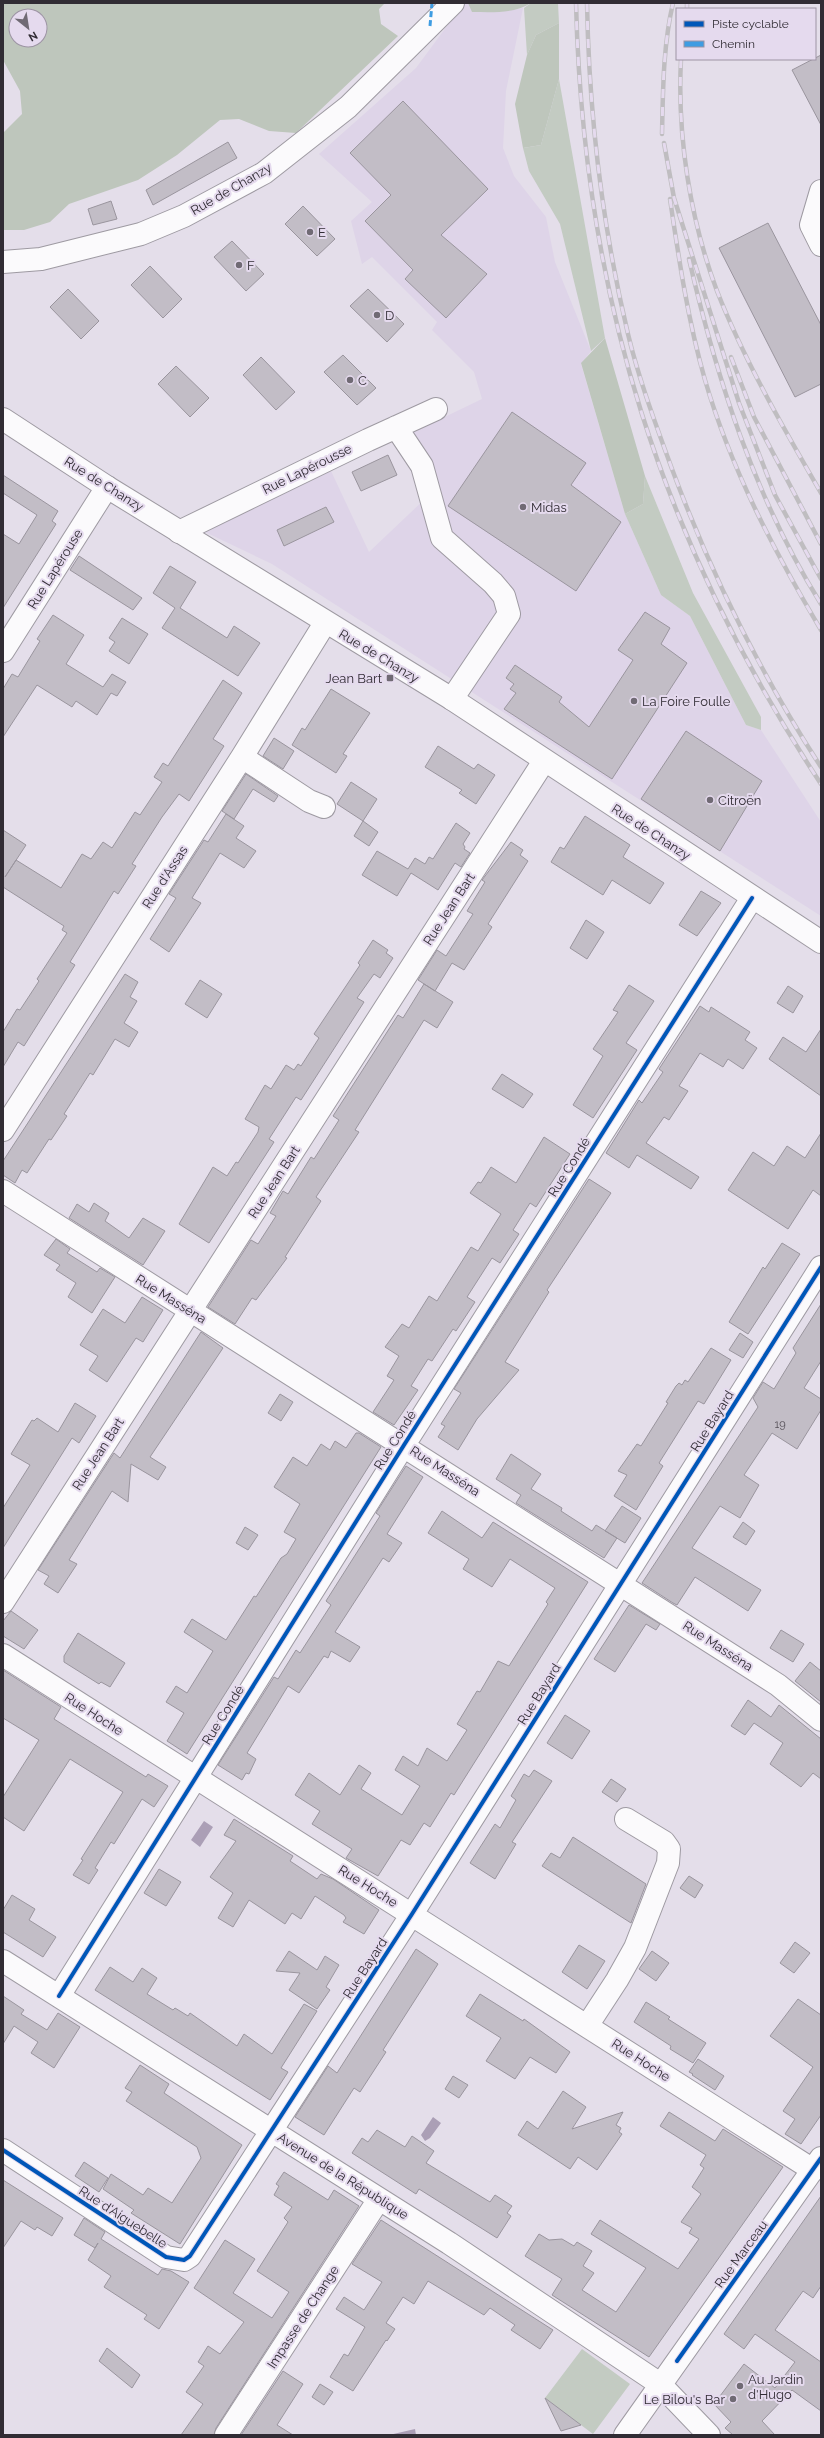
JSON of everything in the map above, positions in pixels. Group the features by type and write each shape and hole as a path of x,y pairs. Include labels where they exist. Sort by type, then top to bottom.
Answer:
{"street":[{"name":"Rue de Chanzy","path":"3,262 41,259 141,234 184,216 264,173 348,107 453,3"},
{"path":"821,191 811,225 821,245"},
{"name":"Rue Lapérousse","path":"179,532 436,409"},
{"name":"Rue de Chanzy","path":"3,419 179,532 325,623 452,699 752,898 821,942"},
{"path":"396,427 422,466 442,538 493,583 504,596 509,614 452,699"},
{"name":"Rue Lapérouse","path":"3,651 107,487"},
{"name":"Rue d'Assas","path":"3,1130 242,756 325,623"},
{"path":"242,756 309,801 324,807"},
{"name":"Rue Jean Bart","path":"3,1602 544,761"},
{"name":"Rue de Chanzy","path":"752,898 821,958"},
{"name":"Rue Condé","path":"59,1996 194,1778 404,1445 752,898"},
{"name":"Rue Masséna","path":"3,1191 190,1312 404,1445 778,1685 821,1720"},
{"name":"Rue Bayard","path":"272,2132 412,1914 821,1267"},
{"name":"Rue Hoche","path":"3,1655 194,1778 412,1914 587,2026 817,2164"},
{"path":"587,2026 617,1980 635,1948 668,1863 669,1849 664,1842 626,1820"},
{"name":"Avenue de la République","path":"3,1961 379,2199 660,2384 709,2435"},
{"name":"Rue d'Aiguebelle","path":"3,2150 166,2257 184,2260 197,2248 272,2132"},
{"name":"Rue Marceau","path":"625,2435 817,2164"},
{"name":"Impasse de Change","path":"226,2435 379,2199"}],"shaded area":[{"path":"3,3 385,3 379,9 381,24 398,36 296,133 269,131 239,119 220,120 177,155 138,180 69,204 50,222 24,230 3,230 3,133 22,114 20,91 3,60"},
{"path":"464,3 468,3 473,12 499,12 523,8 506,91 503,148 514,176 546,217 555,262 591,351 581,364 625,514 661,595 690,616 746,725 761,730 821,822 821,916 272,564 205,532 331,471 369,552 427,497 403,437 482,399 474,372 432,330 437,322 372,257 362,264 351,221 372,202 319,154 416,68"},
{"path":"468,3 531,3 524,7 510,11 472,12"},
{"path":"531,3 558,3 559,23 536,35 527,55 524,8"},
{"path":"559,23 559,79 541,145 523,148 515,104 527,55 536,35"},
{"path":"559,79 605,338 591,351 560,224 529,171 523,148 541,145"},
{"path":"605,338 645,476 643,504 625,514 581,363"},
{"path":"645,476 693,593 761,717 761,730 746,725 690,616 661,595 625,514 643,504"},
{"path":"204,1821 213,1827 200,1847 191,1840"},
{"path":"433,2117 441,2123 430,2138 425,2141 421,2135"},
{"path":"582,2349 630,2384 593,2434 545,2398"},
{"path":"415,2429 416,2435 389,2435"}],"building":[{"path":"821,55 821,125 792,70 811,60 816,60 816,58"},
{"path":"403,101 488,189 441,235 487,274 446,318 405,279 413,270 365,221 391,195 350,153"},
{"path":"228,142 237,158 153,205 146,190"},
{"path":"111,201 117,219 93,225 88,209"},
{"name":"E","path":"303,206 335,239 317,256 285,224"},
{"path":"768,223 821,325 821,384 795,397 719,248"},
{"name":"F","path":"232,241 264,274 246,291 214,257"},
{"path":"150,266 182,299 163,318 131,285"},
{"path":"68,289 99,321 81,339 50,307"},
{"name":"D","path":"368,289 404,324 387,342 350,306"},
{"name":"C","path":"343,355 376,388 357,405 324,372"},
{"path":"261,357 295,392 276,410 243,375"},
{"path":"176,366 209,398 190,417 158,384"},
{"path":"512,412 586,463 571,485 621,522 576,591 448,506"},
{"path":"388,455 397,475 361,491 352,472"},
{"path":"3,475 58,511 52,521 56,524 3,608 3,534 19,544 37,515 3,493"},
{"path":"326,507 334,522 284,546 277,530"},
{"path":"79,556 142,598 133,610 70,570"},
{"path":"170,566 196,582 180,608 227,638 234,626 260,643 238,676 162,628 175,608 153,593"},
{"name":"La Foire Foulle","path":"645,612 670,628 661,644 687,663 612,779 504,709 516,693 510,689 514,684 506,678 515,665 562,697 559,702 589,727 633,660 618,650"},
{"path":"53,615 84,635 66,664 103,687 112,674 126,682 117,696 111,693 97,715 76,701 72,707 37,685 3,737 3,689 12,674 18,677 40,641 37,639"},
{"path":"122,618 148,634 129,664 109,651 115,642 109,638"},
{"path":"223,680 242,693 213,739 224,746 189,801 179,794 162,817 132,864 136,866 118,894 114,891 70,962 75,965 24,1046 18,1042 3,1067 3,1032 17,1009 20,1010 39,981 37,979 67,933 62,930 64,926 3,887 3,830 26,845 16,860 61,888 82,854 91,859 103,842 112,848 135,812 140,815 162,782 154,777 163,763 168,766"},
{"path":"331,689 370,713 343,754 347,756 336,773 292,745 302,728 305,730"},
{"name":"Citroën","path":"686,731 762,781 720,851 641,799"},
{"path":"274,738 294,751 283,769 263,756"},
{"path":"438,746 474,769 478,764 495,775 476,804 459,793 462,790 425,767"},
{"path":"246,774 278,796 274,802 253,789 234,819 222,811"},
{"path":"351,782 377,799 363,821 337,804"},
{"path":"226,814 244,826 236,838 256,851 244,868 220,853 192,898 201,903 169,952 150,939 176,898 169,894 204,840 208,842"},
{"path":"585,816 630,845 623,857 664,883 650,904 612,880 603,895 551,862 560,847 564,849"},
{"path":"363,821 378,832 369,846 354,836"},
{"path":"456,823 470,833 463,844 465,847 464,849 470,853 461,867 455,863 438,890 411,873 397,896 362,875 377,851 408,869 415,858 425,864 429,857 433,859"},
{"path":"511,842 523,850 520,855 528,861 488,924 492,927 464,970 452,963 435,991 418,980 437,950 446,956 473,914 467,911 485,882 482,880"},
{"path":"701,891 721,903 697,936 679,925"},
{"path":"586,920 604,932 587,959 570,948"},
{"path":"373,940 388,950 386,953 393,958 380,978 374,974 357,998 364,1002 301,1100 296,1097 269,1139 274,1142 209,1243 179,1224 213,1167 227,1176 236,1162 238,1163 258,1132 259,1127 245,1119 265,1085 271,1089 286,1065 294,1070 298,1064 301,1066 319,1038 314,1034 360,965 358,963"},
{"path":"125,974 138,982 130,997 137,1001 124,1023 138,1032 129,1047 115,1039 93,1075 90,1073 64,1114 67,1116 51,1140 49,1139 27,1173 22,1170 15,1183 3,1175 3,1161"},
{"path":"200,980 222,994 207,1018 185,1004"},
{"path":"424,984 453,1002 437,1028 424,1020 355,1130 359,1132 316,1197 321,1201 285,1257 287,1258 256,1300 252,1298 235,1324 208,1307 251,1240 258,1244 276,1216 270,1213 283,1191 288,1194 311,1157 314,1159 339,1120 333,1116 398,1015 403,1018"},
{"path":"629,985 654,1001 626,1043 637,1050 593,1118 573,1105 603,1056 593,1049 618,1012 613,1010"},
{"path":"788,986 803,996 793,1013 777,1003"},
{"path":"700,1006 709,1012 711,1007 750,1032 745,1040 757,1048 743,1069 728,1059 723,1067 700,1053 679,1086 688,1091 669,1120 664,1117 646,1143 699,1177 691,1189 637,1155 629,1168 606,1153 639,1100 642,1103 663,1072 659,1069"},
{"path":"821,1029 821,1096 769,1059 783,1037 806,1052"},
{"path":"502,1074 533,1094 523,1108 492,1089"},
{"path":"821,1133 821,1196 813,1190 788,1229 728,1190 753,1152 774,1166 787,1146 805,1158"},
{"path":"544,1137 570,1154 536,1207 530,1203 513,1230 519,1234 500,1263 492,1258 467,1297 475,1302 456,1331 453,1329 432,1361 428,1359 411,1386 418,1390 394,1425 373,1412 394,1380 387,1376 399,1356 385,1347 402,1324 409,1328 429,1296 437,1301 471,1247 478,1251 501,1214 470,1193 478,1182 481,1183 491,1167 516,1183"},
{"path":"589,1179 611,1193 547,1290 549,1292 505,1362 519,1370 477,1419 458,1450 438,1437 445,1426 441,1424 461,1393 454,1389"},
{"path":"94,1203 109,1213 105,1221 129,1238 143,1218 165,1231 143,1265 69,1218 77,1204 89,1212"},
{"path":"56,1239 70,1249 67,1253 97,1272 100,1268 115,1277 92,1313 68,1297 76,1283 56,1270 60,1265 44,1255"},
{"path":"782,1243 800,1254 748,1334 729,1322 763,1267 765,1269"},
{"path":"142,1297 163,1310 143,1342 136,1338 107,1382 89,1370 98,1356 80,1345 103,1309 125,1323"},
{"path":"821,1304 821,1361 804,1388 821,1399 821,1410 797,1449 772,1433 744,1475 759,1485 740,1518 720,1506 692,1548 761,1590 748,1611 695,1577 677,1605 642,1583 758,1407 753,1398 763,1382 774,1389 796,1353 793,1348"},
{"path":"201,1332 223,1348 150,1457 166,1467 158,1480 131,1464 128,1502 112,1491 69,1560 77,1564 58,1593 44,1584 49,1576 38,1570 114,1453 120,1458"},
{"path":"740,1333 753,1342 743,1358 729,1350"},
{"path":"711,1348 731,1360 704,1404 698,1401 659,1463 663,1466 636,1510 614,1496 627,1475 618,1471 637,1444 641,1446 668,1403 666,1402 676,1386 679,1383 682,1385 685,1380 688,1382"},
{"path":"280,1394 293,1402 281,1421 268,1413"},
{"path":"75,1403 96,1416 79,1443 72,1438 3,1548 3,1508 30,1465 11,1454 32,1420 34,1421 37,1418 58,1432"},
{"path":"356,1433 359,1433 381,1447 187,1754 167,1741 184,1713 166,1702 176,1686 187,1693 213,1651 184,1632 192,1619 226,1640 254,1596 256,1597 281,1558 287,1554 296,1539 284,1532 300,1504 274,1487 293,1457 307,1466 321,1444 330,1450 335,1441 346,1448"},
{"path":"511,1454 541,1474 531,1489 562,1508 561,1511 592,1531 596,1525 617,1538 604,1558 516,1503 521,1495 496,1479"},
{"path":"406,1466 423,1477 387,1534 402,1543 389,1562 383,1558 335,1632 360,1647 350,1662 331,1651 328,1658 324,1656 299,1693 288,1686 247,1753 256,1759 249,1774 246,1773 242,1780 218,1765 274,1677 278,1679 296,1650 300,1653 331,1605 326,1601 380,1516 376,1513"},
{"path":"622,1506 641,1518 625,1543 605,1531"},
{"path":"442,1511 482,1538 493,1522 588,1582 454,1795 451,1793 430,1827 424,1823 410,1845 401,1840 378,1876 346,1858 352,1849 312,1824 320,1811 295,1795 309,1773 340,1795 359,1765 371,1773 361,1789 402,1815 420,1786 395,1770 403,1756 418,1766 427,1748 447,1761 467,1730 457,1724 477,1691 480,1692 498,1661 509,1666 548,1604 546,1602 555,1588 510,1559 492,1587 463,1569 469,1559 428,1533"},
{"path":"743,1522 755,1531 746,1545 733,1537"},
{"path":"245,1527 258,1535 248,1550 236,1543"},
{"path":"629,1605 660,1624 656,1630 646,1624 615,1672 594,1659"},
{"path":"11,1611 38,1630 24,1649 3,1636 3,1621"},
{"path":"781,1630 804,1644 793,1662 770,1648"},
{"path":"78,1633 125,1663 110,1687 101,1682 99,1684 64,1662 64,1656"},
{"path":"810,1662 821,1671 821,1702 795,1681"},
{"path":"3,1670 61,1707 54,1719 146,1777 148,1774 168,1786 154,1807 142,1799 114,1844 111,1842 95,1868 98,1870 89,1884 73,1875 83,1860 81,1859 123,1792 70,1759 24,1831 3,1817 3,1797 39,1740 3,1718"},
{"path":"748,1700 771,1717 779,1705 821,1739 821,1779 813,1773 801,1787 770,1764 783,1743 754,1723 745,1735 731,1726"},
{"path":"565,1715 590,1731 572,1759 547,1743"},
{"path":"534,1770 552,1781 512,1842 516,1844 495,1879 470,1863 495,1824 500,1828 516,1800 511,1796 524,1774 529,1777"},
{"path":"611,1779 626,1789 617,1802 602,1792"},
{"path":"234,1819 293,1856 290,1861 317,1879 321,1874 333,1879 379,1910 364,1934 343,1922 346,1918 344,1915 315,1896 301,1919 292,1913 285,1924 249,1900 233,1927 218,1918 233,1893 210,1877 236,1841 224,1835"},
{"path":"573,1837 646,1884 631,1923 542,1866 551,1853 560,1858"},
{"path":"159,1869 181,1882 166,1906 144,1893"},
{"path":"689,1876 703,1885 695,1898 680,1888"},
{"path":"12,1895 35,1909 29,1920 56,1937 43,1957 3,1932 3,1910"},
{"path":"795,1942 810,1953 794,1973 780,1963"},
{"path":"579,1945 605,1961 587,1989 562,1972"},
{"path":"416,1949 438,1964 383,2050 386,2052 360,2092 354,2088 324,2135 295,2117 328,2066 337,2073"},
{"path":"289,1951 317,1970 325,1956 339,1965 326,1987 330,1990 317,2009 289,1990 300,1973 276,1971"},
{"path":"652,1951 669,1963 656,1981 639,1969"},
{"path":"110,1967 133,1982 142,1968 157,1978 147,1994 173,2010 175,2008 188,2016 190,2013 237,2046 244,2034 272,2054 304,2004 317,2011 281,2068 288,2072 270,2100 95,1990"},
{"path":"480,1994 523,2021 524,2019 570,2052 556,2073 530,2057 515,2079 486,2061 501,2038 466,2016"},
{"path":"3,1996 24,2010 21,2014 47,2030 58,2013 80,2027 54,2068 31,2053 38,2042 14,2026 3,2044"},
{"path":"798,1999 821,2015 821,2115 801,2144 785,2134 795,2119 783,2111 813,2067 770,2036"},
{"path":"646,2002 670,2017 668,2019 706,2043 693,2063 670,2049 671,2046 634,2022"},
{"path":"698,2059 724,2076 715,2090 689,2072"},
{"path":"140,2065 169,2084 164,2093 242,2145 180,2244 131,2213 134,2210 103,2189 111,2174 143,2195 148,2188 172,2203 201,2158 197,2147 126,2101 132,2092 125,2088"},
{"path":"453,2076 468,2085 459,2098 445,2089"},
{"path":"563,2091 586,2107 572,2129 623,2112 616,2125 621,2128 619,2132 622,2134 597,2170 578,2157 570,2169 518,2135 527,2121 538,2129"},
{"path":"669,2112 715,2141 723,2129 783,2167 649,2357 552,2295 562,2279 525,2256 539,2234 549,2240 562,2239 574,2246 577,2242 592,2251 583,2266 594,2273 582,2290 616,2312 646,2268 591,2234 600,2220 678,2269 699,2239 689,2233 692,2228 681,2222 701,2194 692,2187 704,2168 700,2165 706,2155 660,2126"},
{"path":"377,2130 405,2147 412,2136 434,2151 426,2163 490,2202 495,2195 512,2206 507,2213 511,2216 497,2238 419,2189 416,2194 352,2153 362,2138 368,2142"},
{"path":"84,2162 108,2178 99,2192 75,2176"},
{"path":"284,2172 328,2200 334,2190 359,2206 216,2428 214,2435 181,2435 203,2404 186,2392 204,2366 198,2362 208,2346 220,2354 244,2322 194,2288 225,2240 255,2259 233,2293 272,2318 289,2292 257,2271 288,2222 284,2218 292,2207 274,2195 279,2186 276,2184"},
{"path":"3,2180 63,2218 52,2236 37,2227 35,2230 21,2221 3,2248"},
{"path":"821,2196 821,2286 813,2298 803,2291 775,2330 821,2362 821,2411 792,2390 762,2421 775,2435 733,2435 725,2428 731,2422 714,2404 744,2364 775,2388 795,2362 755,2334 744,2349 724,2334"},
{"path":"84,2218 105,2232 101,2239 158,2275 162,2269 171,2271 189,2282 159,2329 144,2319 147,2315 104,2287 111,2276 88,2260 98,2243 95,2248 74,2235"},
{"path":"381,2220 553,2330 540,2349 511,2330 515,2325 490,2308 484,2315 428,2281 414,2304 403,2297 386,2323 395,2329 387,2341 386,2340 353,2391 330,2377 344,2354 348,2356 365,2327 336,2309 344,2297 364,2310 382,2282 352,2264"},
{"path":"107,2348 140,2375 132,2388 99,2361"},
{"path":"283,2371 303,2384 277,2425 293,2435 241,2435"},
{"path":"320,2384 333,2392 324,2405 312,2397"},
{"path":"545,2398 581,2425 561,2431"}],"railway":[{"path":"576,3 582,110 595,214 614,314 641,412 675,507 716,600 765,693 821,784"},
{"path":"587,3 588,45 598,169 619,293 637,368 672,469 720,585 777,696 821,767"},
{"path":"662,134 665,52 673,3"},
{"path":"687,3 687,8"},
{"path":"681,60 681,118 687,177 699,235 708,264 717,291 739,343 779,419 821,493"},
{"path":"664,143 674,198 739,403 775,495 821,579"},
{"path":"670,199 689,313 699,358 727,446 770,540 821,630"},
{"path":"689,259 712,349 741,437 776,522 821,604"},
{"path":"731,357 754,417 821,544"}],"marked path":[{"path":"430,26 432,3"}],"cycle path":[{"path":"59,1996 404,1445 752,898"},
{"path":"3,2150 166,2257 184,2260 190,2256 412,1914 821,1267"},
{"path":"677,2361 821,2158"}],"place":[{"name":"E","path":"310,232"},
{"name":"F","path":"239,265"},
{"name":"D","path":"377,315"},
{"name":"C","path":"350,380"},
{"name":"Midas","path":"523,507"},
{"name":"Jean Bart","path":"390,678"},
{"name":"La Foire Foulle","path":"634,701"},
{"name":"Citroën","path":"710,800"},
{"name":"Au Jardin d'Hugo","path":"740,2386"},
{"name":"Le Bilou's Bar","path":"733,2399"}]}
